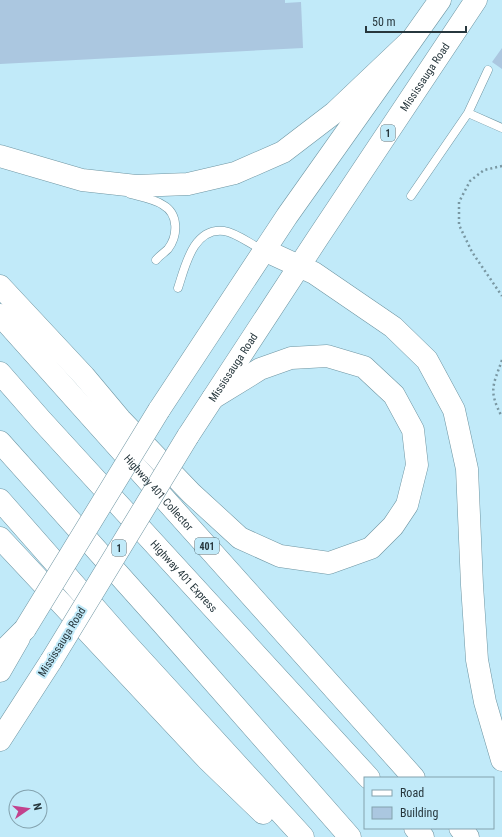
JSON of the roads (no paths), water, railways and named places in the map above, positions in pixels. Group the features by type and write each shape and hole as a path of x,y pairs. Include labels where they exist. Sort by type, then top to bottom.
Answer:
{"main road":[{"path":"0,671 159,410 286,216 440,0"},
{"name":"Mississauga Road","path":"0,740 51,661 188,436 476,0"},
{"path":"0,156 82,180 136,186 188,184 235,173 283,152 334,113 411,40"},
{"path":"264,250 314,273 392,327 427,360 454,410 467,469 472,585 478,660 485,702 502,760"},
{"path":"0,286 84,376 120,419 192,494 240,538 280,556 329,563 371,548 393,526 407,506 417,464 413,430 394,395 364,367 327,356 291,358 260,369 213,398"},
{"name":"Highway 401 Collector","path":"0,315 413,777"},
{"name":"Highway 401 Express","path":"0,373 42,421 368,777"},
{"path":"0,442 157,617 350,837"},
{"path":"0,500 124,641 303,837"},
{"path":"0,538 207,760 288,837"},
{"path":"0,654 25,628"},
{"path":"416,829 423,837"},
{"path":"461,829 468,837"}],"lane":[{"path":"411,196 468,113 488,70"},
{"path":"468,113 502,128"},
{"path":"82,180 163,205 171,212 175,220 176,230 173,240 167,250 156,260"},
{"path":"178,288 189,255 195,245 204,236 214,232 224,231 236,235 264,250"}]}
